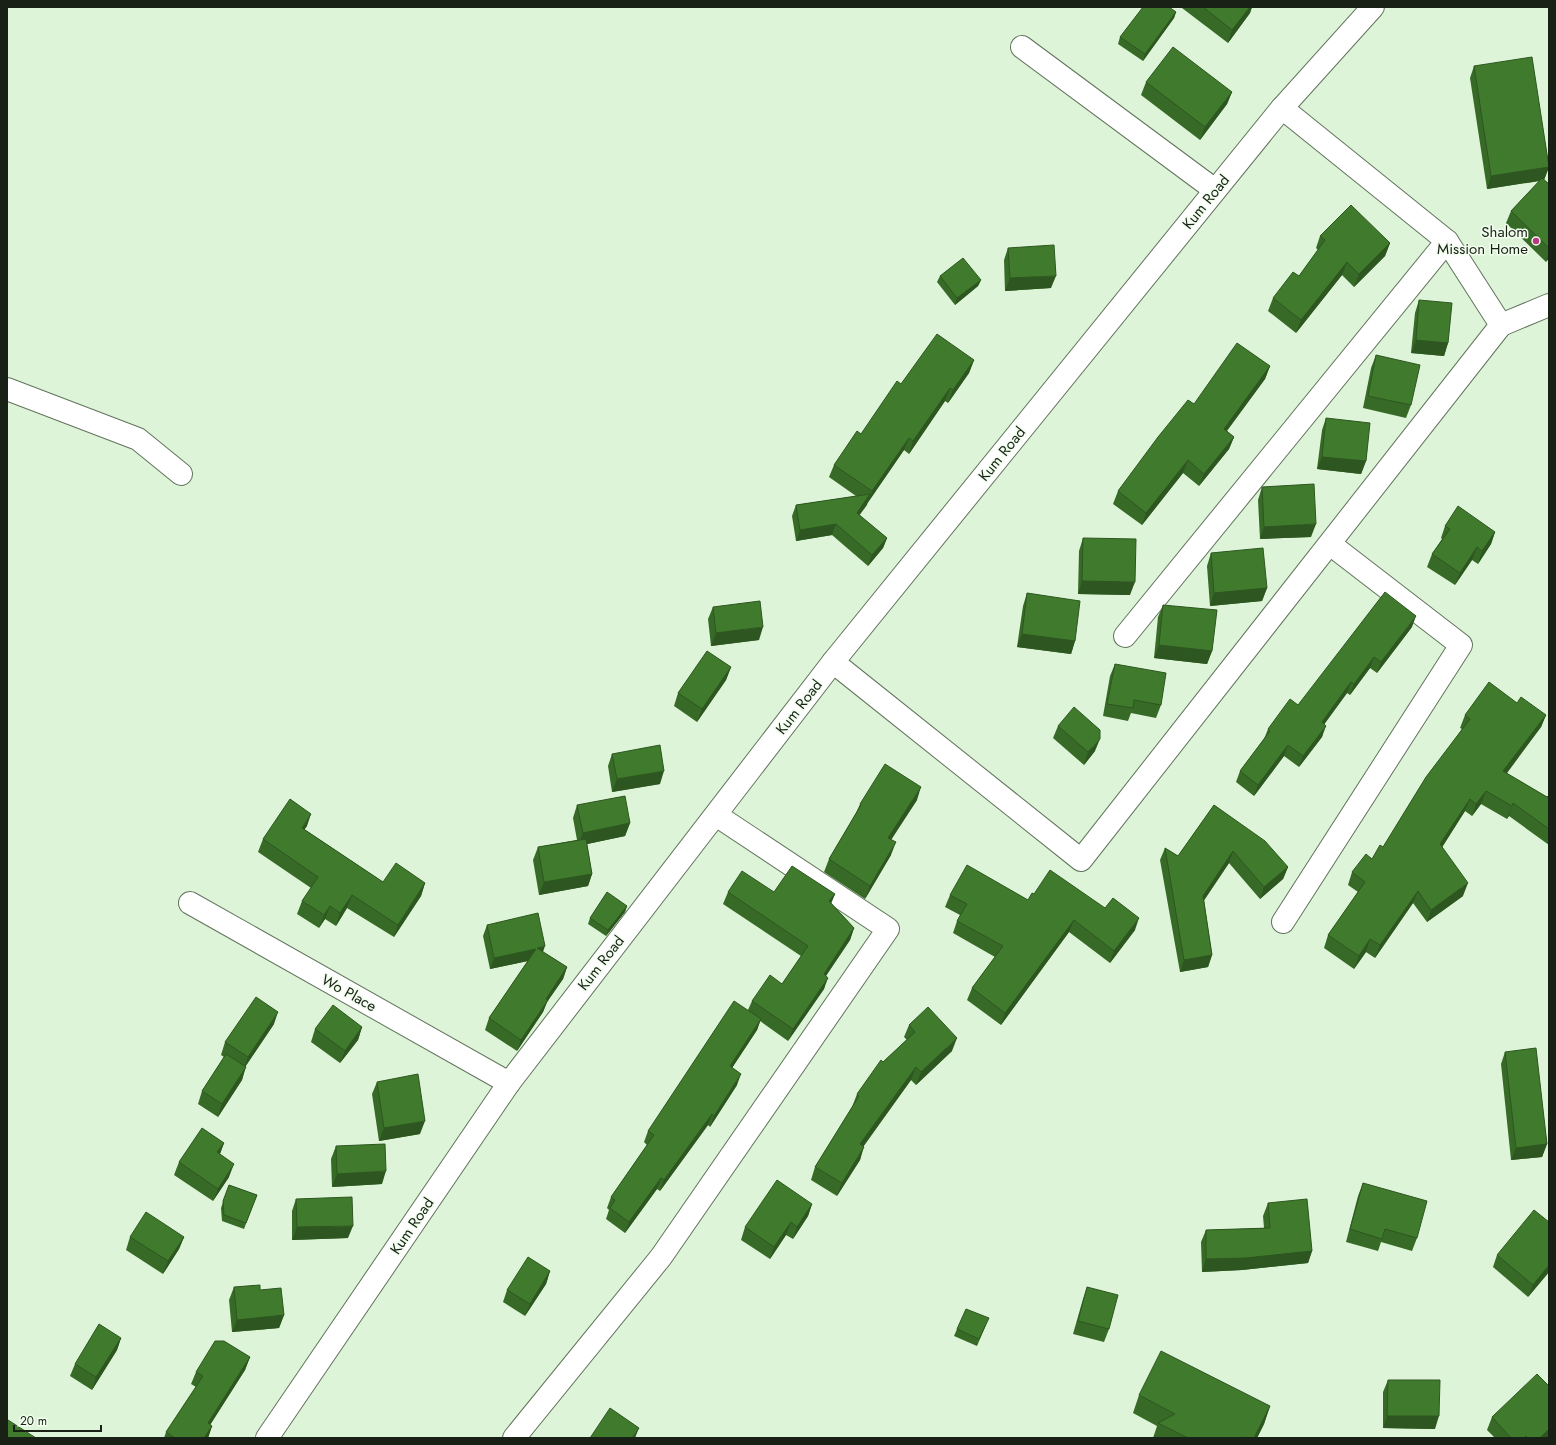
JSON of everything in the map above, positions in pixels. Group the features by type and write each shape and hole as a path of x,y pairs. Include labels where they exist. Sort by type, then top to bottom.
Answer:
{"street":[{"name":"Kum Road","path":"271,1434 509,1083 833,662 1282,108 1372,7"},
{"path":"1022,47 1215,190"},
{"path":"1282,108 1447,241 1501,325"},
{"path":"1125,636 1447,241"},
{"path":"833,662 1081,860 1501,325 1549,305"},
{"path":"7,390 138,439 181,474"},
{"path":"1283,922 1461,645 1330,544"},
{"path":"514,1438 661,1257 888,929 716,815"},
{"name":"Wo Place","path":"190,904 509,1083"}],"building":[{"path":"1143,7 1169,7 1176,12 1145,54 1120,37"},
{"path":"1203,7 1250,7 1232,30"},
{"path":"1173,47 1232,92 1205,127 1146,82"},
{"path":"1532,57 1549,167 1491,176 1474,66"},
{"name":"Shalom Mission Home","path":"1542,178 1549,184 1549,248 1511,211"},
{"path":"1351,205 1390,243 1359,274 1347,262 1301,320 1273,298 1293,272 1299,276 1325,240 1320,236"},
{"path":"1054,245 1056,276 1010,278 1008,248"},
{"path":"963,258 981,280 957,298 940,276"},
{"path":"1419,300 1452,303 1448,343 1416,340"},
{"path":"937,334 974,360 953,390 950,388 913,441 909,438 872,491 834,465 857,431 861,434 897,381 901,384"},
{"path":"1237,343 1270,366 1224,429 1234,437 1204,474 1188,460 1146,513 1118,491 1158,437 1188,400 1194,404"},
{"path":"1376,355 1420,365 1411,405 1368,396"},
{"path":"1326,418 1370,423 1366,461 1322,457"},
{"path":"1314,484 1316,524 1264,527 1262,487"},
{"path":"870,494 857,513 887,538 872,555 836,524 800,530 796,505"},
{"path":"1458,506 1495,532 1482,551 1477,547 1460,573 1432,554 1450,529 1445,526"},
{"path":"1083,538 1136,539 1135,582 1082,581"},
{"path":"1263,548 1267,588 1214,593 1211,553"},
{"path":"1385,592 1416,616 1381,662 1374,657 1354,684 1351,682 1322,722 1326,726 1303,756 1288,745 1258,785 1240,771 1270,731 1268,729 1290,699 1298,705"},
{"path":"1027,593 1080,601 1075,641 1022,634"},
{"path":"760,601 763,627 716,633 713,607"},
{"path":"1163,605 1217,610 1212,651 1159,645"},
{"path":"707,651 731,667 702,709 678,693"},
{"path":"1115,664 1166,673 1161,705 1134,700 1133,708 1107,704"},
{"path":"1489,682 1517,703 1521,697 1546,715 1503,771 1547,797 1549,795 1549,829 1513,803 1512,806 1486,791 1476,804 1470,799 1440,844 1468,883 1431,910 1418,891 1380,945 1370,939 1359,956 1328,935 1365,882 1352,872 1366,854 1372,859 1380,845 1383,847 1426,777 1470,719 1465,715"},
{"path":"1074,707 1100,730 1100,739 1088,752 1058,726"},
{"path":"660,745 664,771 617,779 612,754"},
{"path":"885,764 921,787 888,838 896,842 870,886 829,859 861,805 860,804"},
{"path":"625,796 630,823 583,833 577,805"},
{"path":"290,799 311,814 302,828 383,882 396,863 425,883 398,925 352,895 340,913 330,906 324,915 302,901 318,877 263,839"},
{"path":"1214,805 1265,841 1288,867 1264,887 1233,851 1203,896 1212,955 1184,960 1165,848 1178,856"},
{"path":"586,839 592,874 544,882 538,847"},
{"path":"967,865 1028,900 1032,893 1034,894 1050,870 1105,908 1113,898 1139,918 1114,951 1074,920 1005,1013 972,988 1003,946 957,921 967,904 950,895"},
{"path":"792,866 835,894 829,901 854,928 824,974 828,978 793,1029 752,1001 770,975 782,984 808,946 728,892 742,871 774,892"},
{"path":"607,892 627,906 608,930 590,918"},
{"path":"538,913 545,946 537,948 567,967 546,999 548,1000 521,1040 489,1018 536,949 494,958 487,925"},
{"path":"256,997 278,1012 248,1057 225,1042"},
{"path":"734,1001 761,1019 730,1066 741,1074 714,1116 712,1114 664,1180 661,1178 629,1222 610,1208 615,1200 611,1197 654,1135 648,1131"},
{"path":"333,1005 362,1027 345,1051 315,1029"},
{"path":"928,1007 957,1038 921,1072 916,1067 860,1144 864,1147 842,1183 815,1167 859,1096 857,1094 881,1060 883,1062 915,1032 909,1025"},
{"path":"1536,1048 1547,1144 1516,1148 1505,1052"},
{"path":"226,1054 246,1067 222,1104 202,1091"},
{"path":"418,1074 425,1121 384,1128 377,1082"},
{"path":"202,1128 224,1143 217,1152 234,1164 218,1189 179,1162"},
{"path":"385,1144 386,1171 337,1174 336,1146"},
{"path":"777,1180 812,1204 797,1227 791,1222 774,1247 745,1227"},
{"path":"1363,1183 1427,1201 1417,1238 1385,1229 1382,1239 1350,1229"},
{"path":"229,1185 257,1195 246,1223 224,1215 223,1201"},
{"path":"352,1197 353,1226 297,1227 296,1199"},
{"path":"1307,1199 1312,1251 1246,1258 1206,1259 1206,1230 1270,1228 1268,1203"},
{"path":"1534,1210 1549,1222 1549,1265 1533,1285 1497,1255"},
{"path":"146,1212 184,1237 168,1261 130,1237"},
{"path":"528,1257 550,1271 530,1304 507,1290"},
{"path":"260,1285 260,1290 281,1288 284,1315 237,1320 234,1287"},
{"path":"1087,1287 1118,1295 1109,1329 1078,1321"},
{"path":"966,1309 989,1318 979,1339 957,1329"},
{"path":"99,1324 121,1338 96,1377 75,1364"},
{"path":"215,1341 224,1341 250,1357 208,1423 212,1426 204,1438 175,1438 166,1432 203,1376 196,1372"},
{"path":"1161,1351 1270,1406 1254,1438 1188,1438 1158,1423 1175,1414 1139,1395"},
{"path":"1537,1374 1549,1386 1549,1429 1540,1438 1528,1438 1526,1436 1525,1438 1511,1438 1492,1417"},
{"path":"1388,1380 1440,1380 1439,1416 1387,1416"},
{"path":"610,1408 639,1428 632,1438 590,1438"},
{"path":"8,1420 36,1438 7,1438"}],"place":[{"name":"Shalom Mission Home","path":"1536,241"}]}
